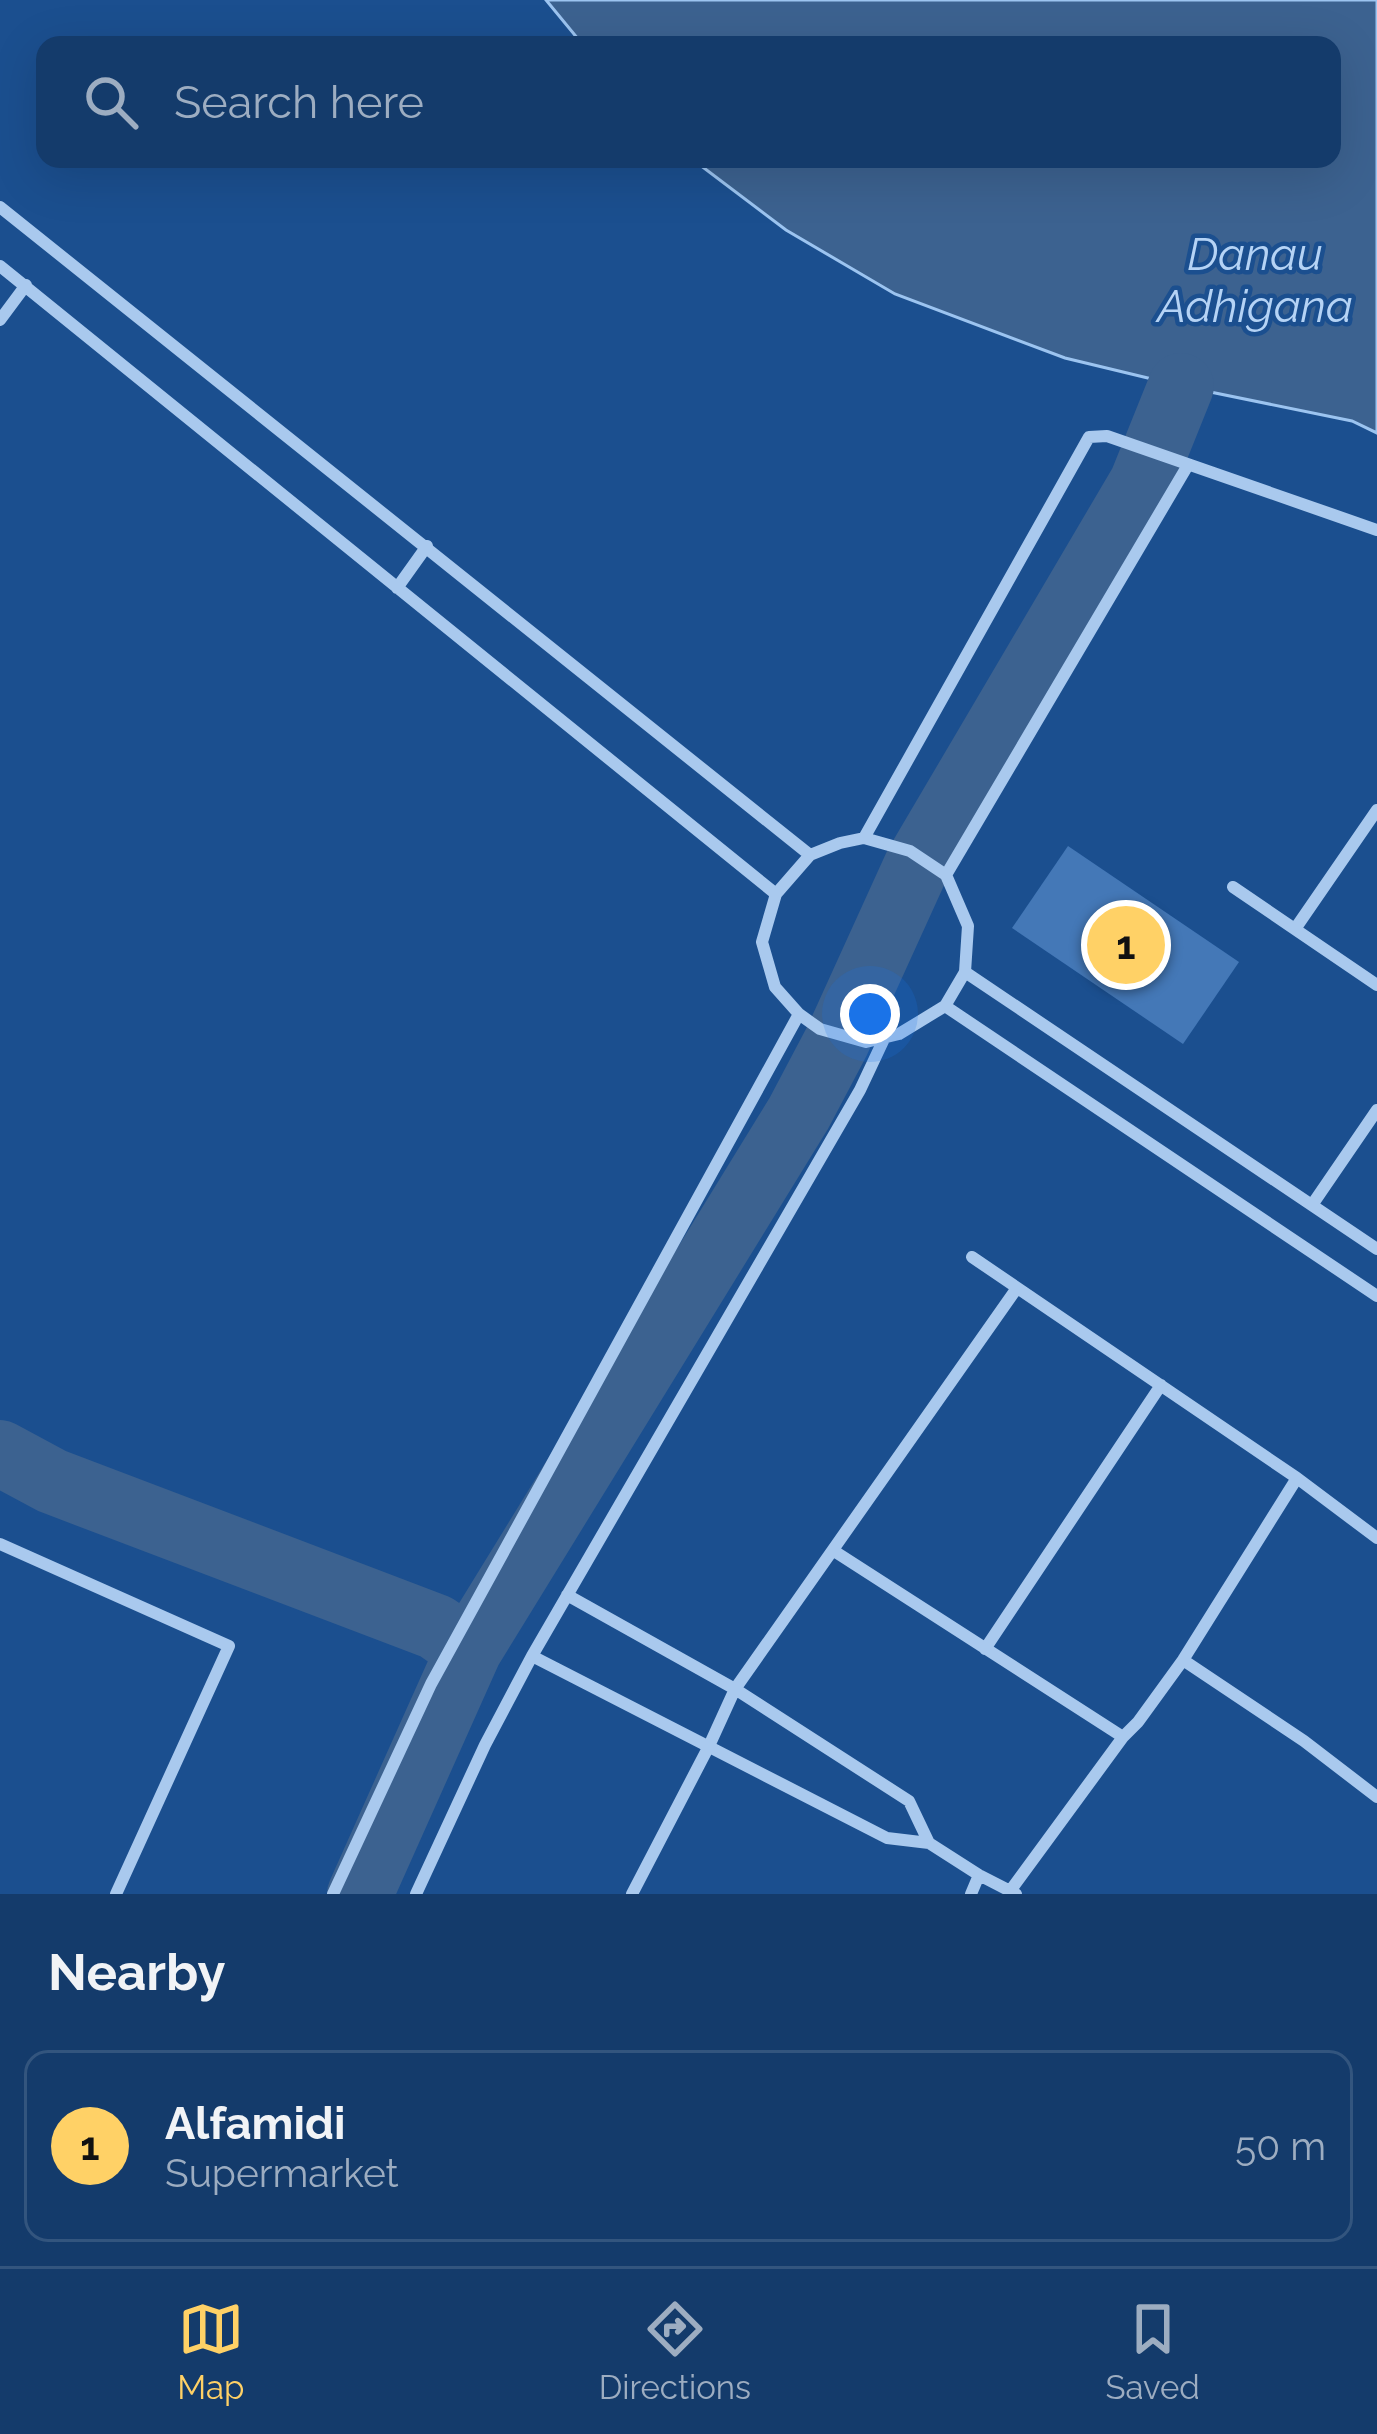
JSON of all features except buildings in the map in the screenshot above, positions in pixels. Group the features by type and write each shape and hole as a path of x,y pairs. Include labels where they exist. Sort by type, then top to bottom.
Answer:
{"street":[{"path":"0,207 810,855"},
{"path":"0,266 776,894"},
{"path":"0,320 26,286"},
{"path":"870,840 1090,437 1107,436 1377,530"},
{"path":"940,871 1189,465"},
{"path":"397,589 427,546"},
{"path":"1295,929 1377,810"},
{"path":"870,840 910,851 940,871 968,926 965,971 945,1006 899,1034 866,1042 820,1029 799,1014 775,987 762,942 776,894 810,855 840,843 870,840"},
{"path":"1233,886 1377,985"},
{"path":"965,971 1377,1249"},
{"path":"945,1006 1377,1296"},
{"path":"333,1894 431,1684 799,1014"},
{"path":"416,1894 532,1655 860,1090 884,1039"},
{"path":"1312,1205 1377,1110"},
{"path":"972,1257 1297,1478 1377,1538"},
{"path":"637,1892 734,1689 1017,1288"},
{"path":"985,1649 1161,1385"},
{"path":"532,1655 886,1838 929,1843 1013,1893 1183,1660 1297,1478"},
{"path":"0,1544 229,1646 116,1894"},
{"path":"834,1551 1123,1737"},
{"path":"567,1595 734,1689 909,1801 929,1843"},
{"path":"1183,1660 1304,1741 1377,1797"},
{"path":"971,1894 980,1875"}],"water":[{"name":"Danau Adhigana","path":"546,0 1377,0 1377,433 1352,421 1065,358 895,294 786,230 704,168 1341,168 1341,36 576,36"}],"waterway":[{"path":"360,1894 469,1650 799,1113 917,865 1142,483 1181,386"},
{"path":"0,1453 52,1481 436,1627 469,1650"}],"place":[{"name":"Alfamidi","path":"1126,945"}]}
